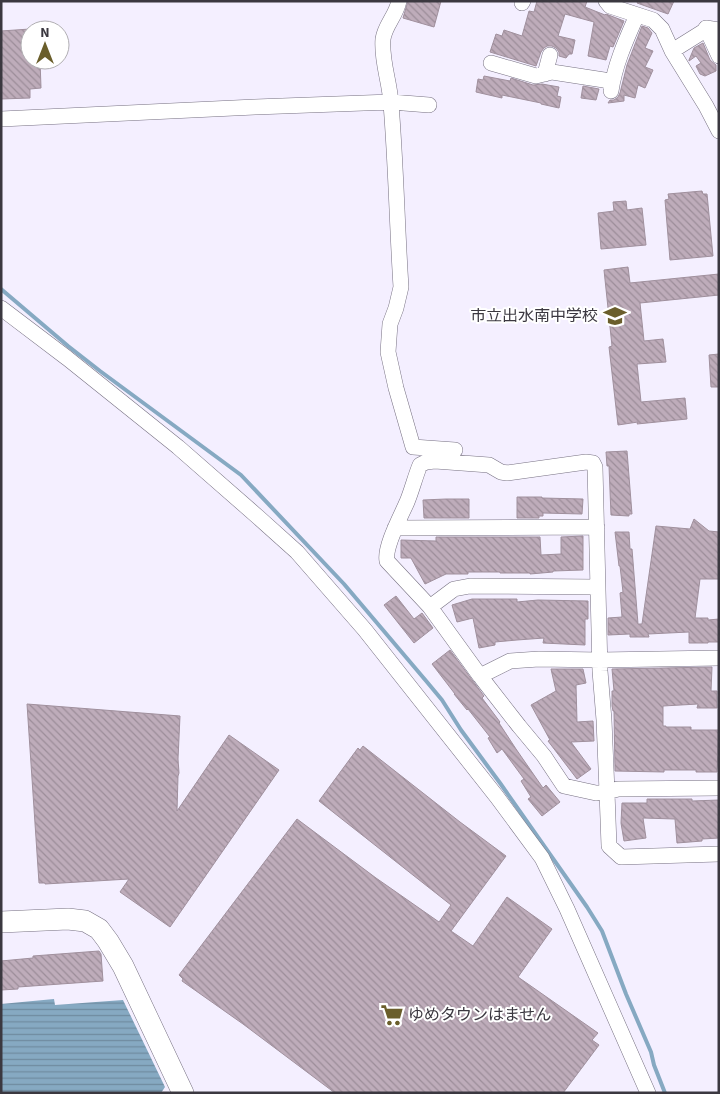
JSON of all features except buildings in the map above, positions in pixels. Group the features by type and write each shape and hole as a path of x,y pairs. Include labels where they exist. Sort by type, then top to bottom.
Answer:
{"street":[{"path":"399,1 397,11 388,25 383,40 383,57 391,102 400,286 396,308 390,324 388,352 412,447 455,450"},
{"path":"606,1 610,6 653,20 662,29 672,51 719,131"},
{"path":"491,63 536,76 552,72 604,80 612,87 623,45 637,15"},
{"path":"672,51 704,31 712,29 719,56"},
{"path":"545,74 550,55"},
{"path":"1,119 391,102 429,105"},
{"path":"1,308 178,447 258,516 297,552 365,630 497,797 542,858 567,909 648,1093"},
{"path":"719,788 618,789 607,792 596,792 564,786 544,756 513,720 430,608 387,561 386,555 395,528 407,502 420,465 435,461 489,465 500,472 506,473 586,462 593,463 595,467 600,660 607,792 609,846 621,857 719,854"},
{"path":"395,528 597,526"},
{"path":"430,608 454,590 470,586 598,587"},
{"path":"480,676 510,661 539,659 719,658"},
{"path":"1,922 68,919 85,921 98,930 108,941 123,966 183,1093"}],"water":[{"path":"54,999 55,1005 123,1000 165,1087 161,1093 1,1093 1,1004"}],"waterway":[{"path":"1,289 100,371 241,475 344,584 442,700 602,931 651,1052 665,1093"}],"place":[{"name":"市立出水南中学校","path":"615,316"},
{"name":"ゆめタウンはません","path":"392,1015"}]}
